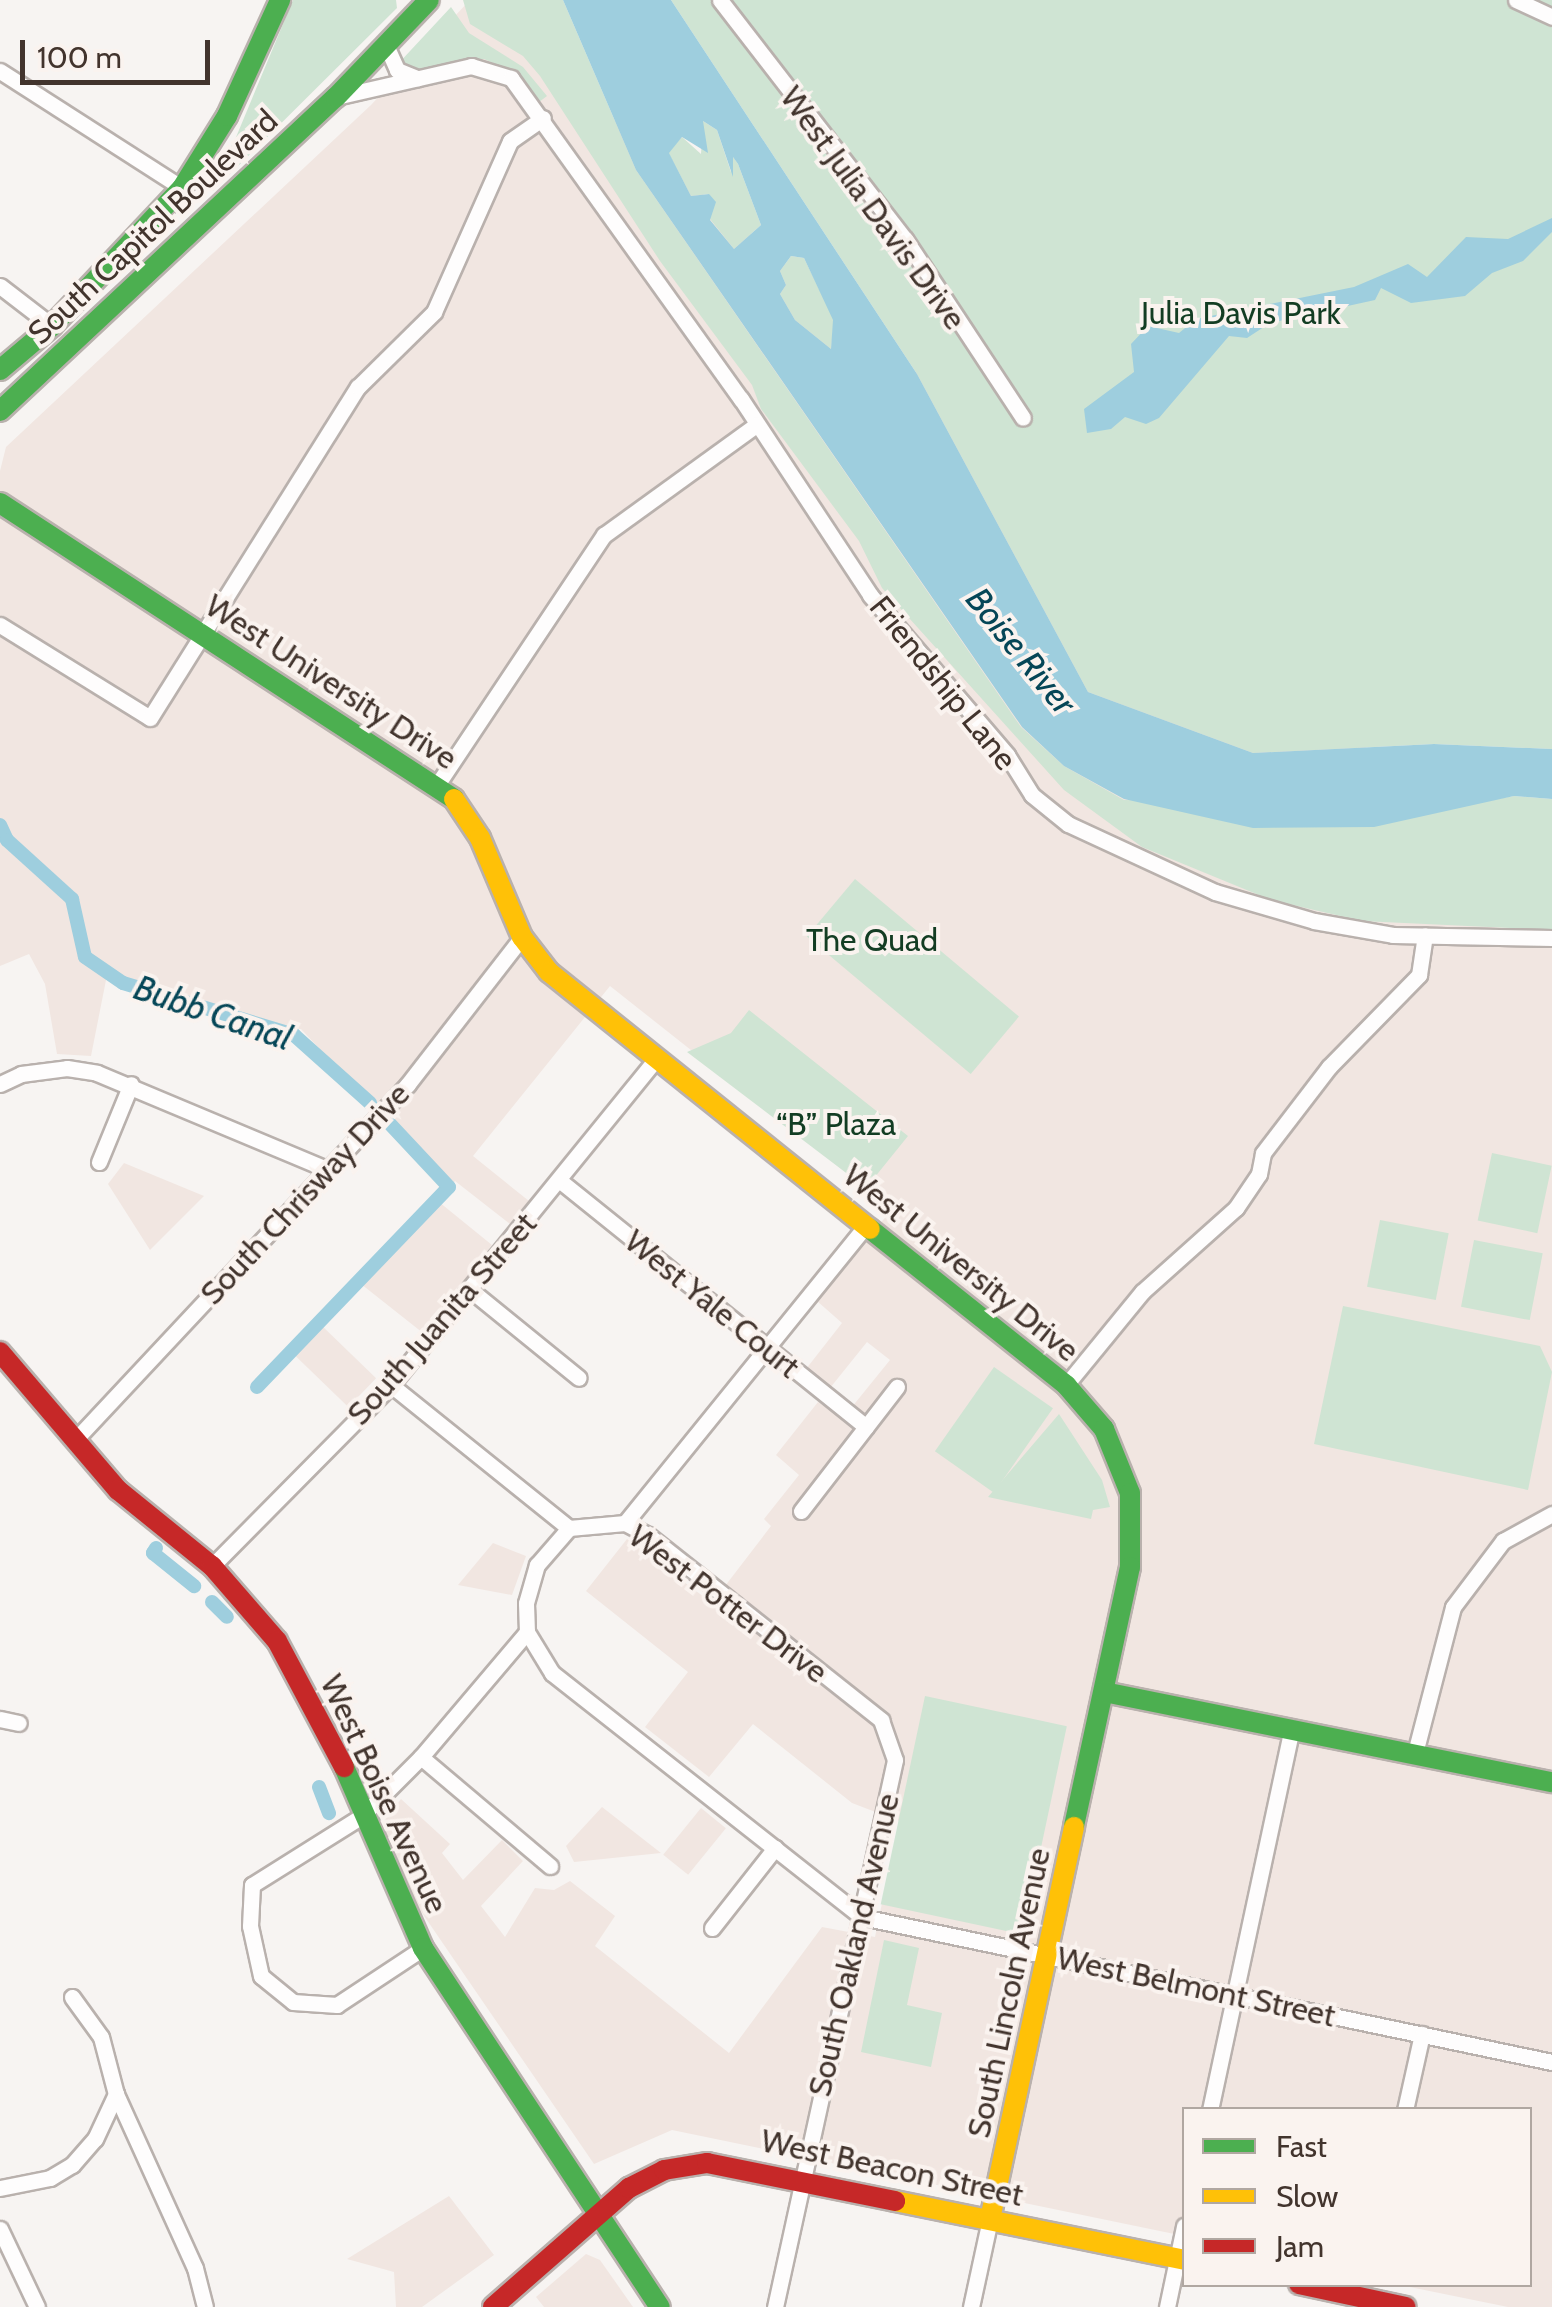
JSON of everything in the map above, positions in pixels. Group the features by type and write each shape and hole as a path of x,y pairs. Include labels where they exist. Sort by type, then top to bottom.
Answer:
{"street":[{"name":"South Capitol Boulevard","path":"0,370 52,326 182,188 227,116 280,0"},
{"name":"South Capitol Boulevard","path":"0,411 336,97 429,0"},
{"name":"West Julia Davis Drive","path":"720,0 905,240 1022,418"},
{"path":"1516,0 1552,17"},
{"path":"386,45 397,70 417,78"},
{"name":"Friendship Lane","path":"336,97 417,78 490,68 512,78 756,425 870,595 1047,808 1093,836 1259,907 1358,930 1552,938"},
{"path":"0,70 182,188"},
{"path":"0,624 150,718 358,387 434,312 510,141 542,118"},
{"path":"0,286 52,326"},
{"path":"437,786 604,536 756,425"},
{"name":"West University Drive","path":"3,507 437,786 469,818 522,938 549,972 1066,1384 1116,1453 1133,1513 1127,1586 1104,1692"},
{"path":"1066,1384 1142,1292 1236,1208 1259,1174 1263,1153 1312,1091 1418,975 1425,935"},
{"name":"South Chrisway Drive","path":"75,1440 408,1084 522,938"},
{"name":"South Juanita Street","path":"212,1566 391,1385 472,1292 656,1059"},
{"path":"0,1084 20,1074 67,1068 131,1084 327,1170"},
{"path":"99,1162 131,1084"},
{"name":"West Yale Court","path":"559,1180 866,1428"},
{"path":"625,1524 866,1225"},
{"path":"472,1292 579,1378"},
{"name":"West Boise Avenue","path":"0,1352 141,1513 212,1566 277,1641 332,1741 362,1816 424,1948 660,2307"},
{"path":"391,1385 569,1528 537,1565 526,1603 527,1632 421,1756 362,1816 252,1886 248,1904 256,1958 274,1988 314,2008 336,2006 424,1948"},
{"path":"801,1512 897,1387"},
{"path":"1415,1754 1453,1607 1504,1541 1552,1514"},
{"name":"West Potter Drive","path":"569,1528 625,1524 881,1720 895,1760"},
{"name":"West Belmont Street","path":"527,1632 552,1673 862,1917 1552,2062"},
{"path":"1104,1692 1552,1782"},
{"name":"South Lincoln Avenue","path":"971,2307 1104,1692"},
{"path":"0,1719 19,1724"},
{"path":"1211,2107 1292,1728"},
{"path":"421,1756 550,1866"},
{"name":"South Oakland Avenue","path":"775,2307 895,1760"},
{"path":"712,1928 775,1848"},
{"path":"72,1997 101,2038 116,2094 195,2268 205,2307"},
{"path":"1407,2107 1422,2034"},
{"path":"0,2188 50,2178 72,2165 95,2140 116,2094"},
{"name":"West Beacon Street","path":"494,2307 597,2212 629,2188 686,2165 735,2166 1181,2260"},
{"path":"0,2228 37,2307"},
{"path":"1167,2307 1181,2260"},
{"path":"1314,2287 1406,2307"}],"shaded area":[{"path":"470,0 1552,903 1552,2307 1508,2307 1410,2287 1532,2287 1532,2107 1182,2107 1182,2236 672,2130 594,2164 418,1907 382,1823 401,1799 450,1844 442,1853 463,1880 502,1840 523,1861 481,1906 505,1937 535,1888 554,1890 570,1881 615,1916 595,1946 729,2053 822,1927 875,1937 899,1821 852,1803 753,1724 709,1777 645,1727 688,1672 586,1591 627,1539 712,1603 771,1526 764,1519 799,1475 776,1455 818,1402 843,1418 890,1360 867,1342 830,1388 806,1369 842,1323 817,1301 892,1209 610,986 473,1156 529,1201 510,1224 455,1181 439,1202 492,1245 423,1333 361,1284 426,1217 442,1180 301,1029 246,1025 108,970 91,1056 57,1054 45,984 29,954 0,966 0,471 6,447 371,105"},
{"path":"124,1163 204,1196 150,1250 108,1184"},
{"path":"320,1324 376,1378 348,1407 292,1353"},
{"path":"493,1543 526,1556 512,1595 458,1585"},
{"path":"602,1807 661,1853 574,1862 566,1846"},
{"path":"701,1808 726,1828 688,1875 663,1855"},
{"path":"449,2196 494,2255 422,2307 396,2307 394,2272 347,2259"},
{"path":"586,2254 600,2260 633,2307 544,2307 536,2297"}],"green space":[{"path":"293,0 396,0 397,8 213,191 205,186 234,142"},
{"path":"463,0 563,0 636,170 1021,727 1064,766 1124,800 1463,805 1514,796 1552,799 1552,930 1362,921 1271,900 1142,847 1064,790 882,588 859,541 761,409 752,385 660,261 540,76 523,56 470,24"},
{"name":"Julia Davis Park","path":"671,0 1552,0 1552,749 1434,744 1253,753 1088,692 917,374"},
{"path":"451,7 469,33 523,67 547,96 539,102 517,74 484,59 412,70 397,65"},
{"path":"703,121 717,130 731,172 732,155 738,164 761,225 734,249 710,219 709,194 691,196 668,152 682,137 701,154"},
{"path":"791,256 804,258 834,320 831,349 795,320 780,294 786,285 780,271"},
{"name":"The Quad","path":"855,879 1019,1017 971,1074 807,936"},
{"name":"“B” Plaza","path":"749,1010 908,1136 866,1188 687,1052 731,1033"},
{"path":"1492,1153 1552,1166 1537,1233 1478,1220"},
{"path":"1380,1220 1449,1233 1436,1300 1367,1287"},
{"path":"1474,1240 1543,1253 1530,1320 1461,1307"},
{"path":"1343,1306 1540,1346 1552,1372 1528,1490 1314,1444"},
{"path":"994,1367 1053,1408 994,1493 935,1451"},
{"path":"1059,1414 1102,1480 1110,1507 1093,1510 1091,1519 988,1497"},
{"path":"925,1696 1067,1726 1023,1934 881,1904"},
{"path":"884,1940 919,1948 907,2005 942,2013 931,2067 861,2052"}],"water":[{"name":"Boise River","path":"563,0 671,0 917,374 1088,692 1253,753 1434,744 1552,749 1552,799 1514,796 1374,827 1253,828 1124,799 1064,766 1022,727 636,170","holes":["703,121 717,130 733,177 733,157 738,164 761,225 734,249 710,220 716,202 709,194 691,196 669,153 682,137 708,153","791,256 804,258 833,320 831,349 795,320 780,294 786,285 780,271"]},
{"path":"1552,218 1552,232 1523,261 1492,273 1465,296 1411,303 1381,288 1375,300 1270,323 1247,338 1229,336 1159,418 1146,424 1125,417 1111,429 1087,433 1084,409 1134,372 1131,344 1148,326 1179,333 1196,319 1354,287 1408,264 1427,277 1466,237 1508,239"}],"waterway":[{"name":"Bubb Canal","path":"0,825 7,840 72,899 85,957 123,983 294,1035 370,1103"},
{"name":"Bubb Canal","path":"257,1387 449,1187 390,1124"},
{"name":"Bubb Canal","path":"156,1548 153,1553 194,1586"},
{"name":"Bubb Canal","path":"212,1602 227,1617"},
{"name":"Bubb Canal","path":"319,1787 329,1813"}],"traffic: fast":[{"path":"0,370 52,326 182,188 227,116 280,0"},
{"path":"0,411 336,97 429,0"},
{"path":"0,503 454,799"},
{"path":"870,1229 1066,1385 1104,1429 1130,1493 1130,1567 1074,1827"},
{"path":"1104,1692 1552,1782"},
{"path":"344,1767 423,1948 660,2307"}],"traffic: slow":[{"path":"454,799 480,838 522,937 549,972 870,1229"},
{"path":"990,2219 1074,1827"},
{"path":"895,2201 1182,2260"}],"traffic: jam":[{"path":"0,1352 118,1490 212,1566 277,1641 344,1767"},
{"path":"493,2307 629,2188 664,2170 707,2163 895,2201"},
{"path":"1313,2287 1406,2307"}]}
